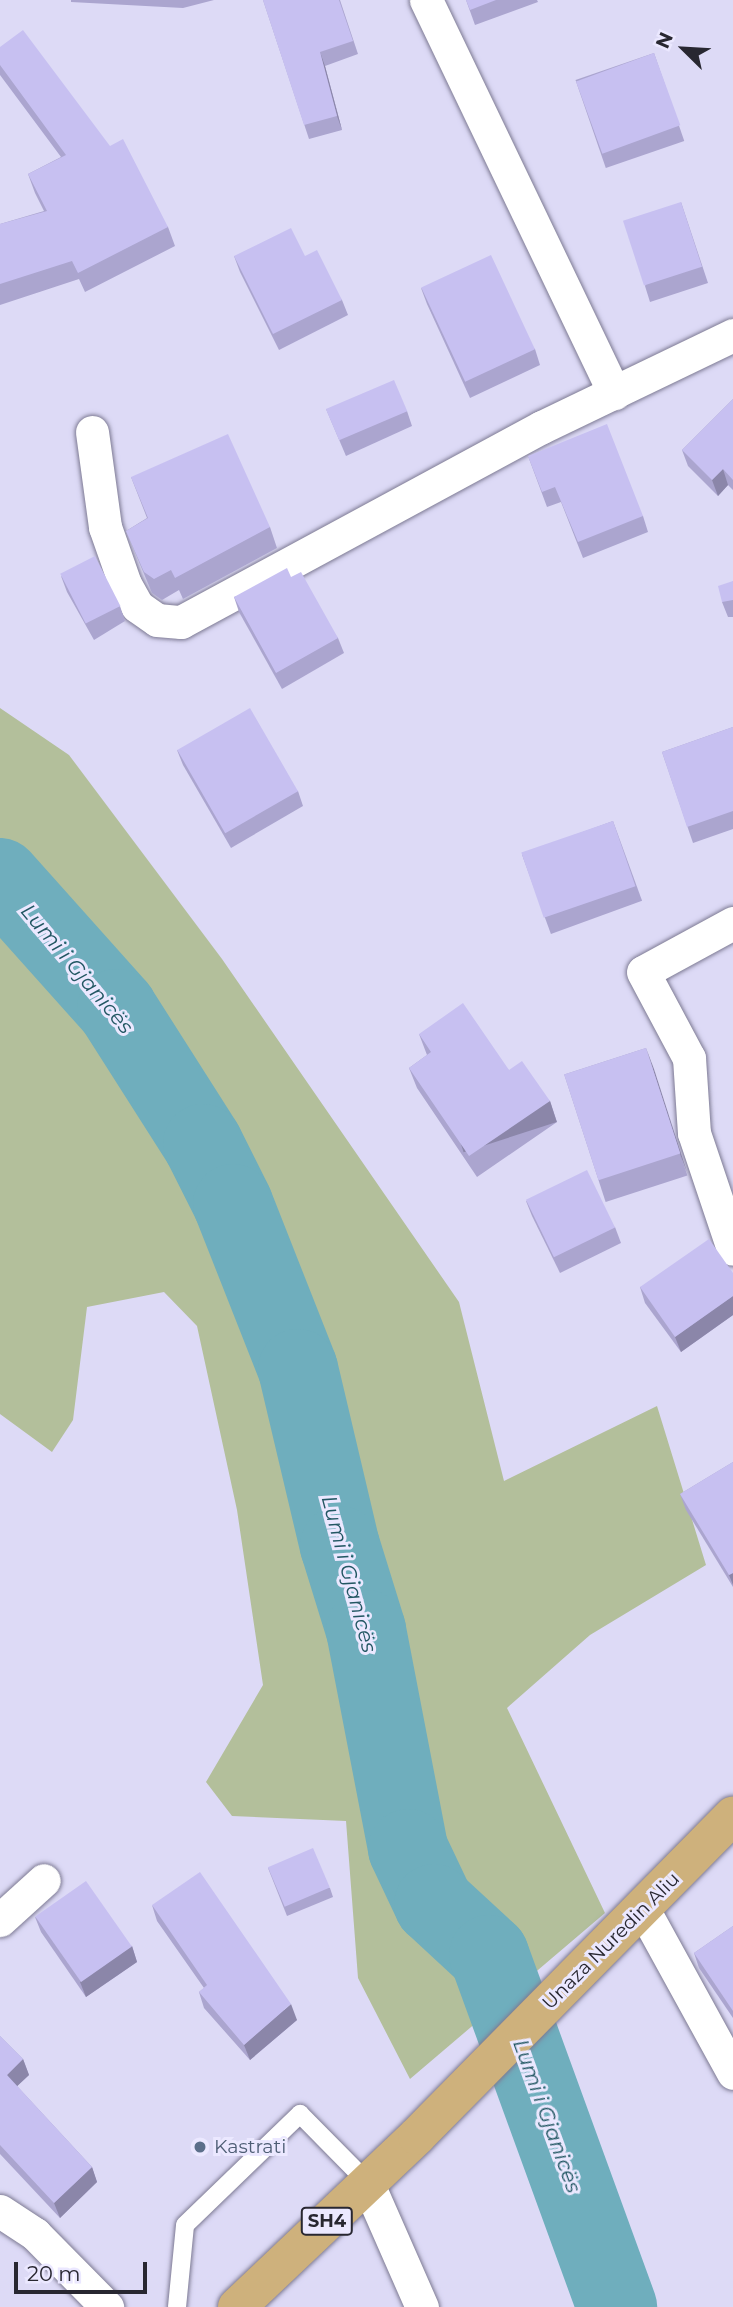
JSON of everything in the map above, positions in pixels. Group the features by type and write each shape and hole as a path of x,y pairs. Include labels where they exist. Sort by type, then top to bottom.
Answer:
{"main road":[{"name":"Unaza Nuredin Aliu","path":"237,2307 417,2136 733,1816"}],"street":[{"path":"426,0 614,393"},
{"path":"92,432 104,527 125,584 136,606 157,620 181,622 614,393 733,335"},
{"path":"733,923 643,972 688,1058 694,1133 733,1250"},
{"path":"0,1920 44,1880"},
{"path":"630,1922 733,2073"},
{"path":"367,2182 422,2307"},
{"path":"0,2211 35,2234 107,2307"}],"lane":[{"path":"177,2307 186,2225 300,2114 367,2182"}],"green space":[{"path":"0,708 69,755 222,959 459,1302 504,1481 657,1406 706,1565 590,1635 507,1708 605,1913 410,2079 358,1978 346,1821 232,1816 206,1782 263,1685 237,1510 197,1326 164,1292 87,1307 73,1420 52,1452 0,1414"}],"building":[{"path":"263,0 339,0 353,41 320,52 337,116 304,125"},
{"path":"466,0 496,0 470,10"},
{"path":"23,30 110,146 123,139 168,227 78,273 72,261 0,284 0,224 47,211 28,174 66,155 0,65 0,47"},
{"path":"654,53 680,125 602,154 576,81"},
{"path":"681,202 702,267 644,286 623,221"},
{"path":"291,228 305,256 317,250 342,300 273,334 234,256"},
{"path":"491,255 535,349 465,382 421,288"},
{"path":"394,380 407,411 339,440 326,409"},
{"path":"733,399 733,480 723,469 712,480 682,450"},
{"path":"607,424 643,516 578,542 555,487 542,492 528,456"},
{"path":"228,434 270,527 175,578 171,570 154,579 144,572 126,531 148,518 131,477"},
{"path":"95,556 120,606 86,624 60,574"},
{"path":"287,568 291,577 301,572 338,638 276,673 234,597"},
{"path":"733,581 733,600 722,602 718,586"},
{"path":"250,708 298,791 225,833 177,750"},
{"path":"733,727 733,811 687,827 662,752"},
{"path":"613,821 635,886 544,918 521,853"},
{"path":"463,1003 509,1070 522,1061 550,1101 469,1156 409,1068 431,1052 419,1034"},
{"path":"646,1048 680,1154 599,1180 564,1075"},
{"path":"587,1170 615,1228 554,1257 526,1200"},
{"path":"709,1239 733,1273 733,1296 675,1337 640,1287"},
{"path":"733,1462 733,1573 729,1575 680,1494"},
{"path":"313,1848 330,1888 285,1907 268,1867"},
{"path":"200,1872 291,2004 244,2045 199,1992 207,1985 152,1905"},
{"path":"86,1881 132,1947 81,1982 35,1917"},
{"path":"733,1926 733,2011 694,1953"},
{"path":"0,2036 23,2059 7,2075 92,2167 54,2203 0,2145"}],"waterway":[{"name":"Lumi i Gjanicës","path":"0,878 117,1009 203,1144 233,1204 298,1369 340,1546 366,1630 408,1849 434,1904 489,1955 617,2307"}],"place":[{"name":"Kastrati","path":"200,2147"}]}
